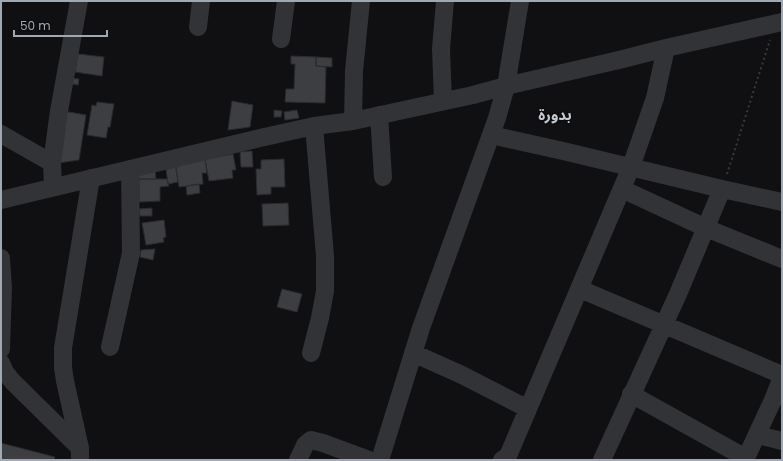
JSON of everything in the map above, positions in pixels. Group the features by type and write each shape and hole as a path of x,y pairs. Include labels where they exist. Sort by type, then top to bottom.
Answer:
{"street":[{"path":"53,187 52,162 59,111 79,1"},
{"path":"198,27 201,1"},
{"path":"281,39 286,1"},
{"path":"352,121 354,71 361,1"},
{"path":"443,101 441,49 445,1"},
{"path":"380,460 413,353 444,262 491,135 506,86 520,1"},
{"path":"1,200 314,126 352,121 443,101 779,22"},
{"path":"506,459 631,167 655,98 666,48"},
{"path":"378,115 383,177"},
{"path":"311,353 325,291 325,256 314,126"},
{"path":"1,134 52,162"},
{"path":"491,135 782,202"},
{"path":"110,347 131,253 130,169"},
{"path":"80,454 65,381 63,368 63,348 90,178"},
{"path":"622,189 706,228 782,259"},
{"path":"608,458 631,394 664,324 722,189"},
{"path":"1,258 3,288 1,349"},
{"path":"580,289 782,376 758,435 746,459 631,394"},
{"path":"413,353 462,375 528,409"},
{"path":"1,363 4,372 80,454"},
{"path":"758,435 782,441"},
{"path":"298,460 305,445 311,440 369,460"}],"path":[{"path":"722,189 779,22"}],"building":[{"path":"78,54 104,57 102,76 75,72"},
{"path":"291,56 316,57 316,66 326,67 325,103 285,102 286,89 294,89 295,64 291,64"},
{"path":"316,57 332,58 332,67 316,66"},
{"path":"69,78 79,79 78,85 68,83"},
{"path":"232,101 253,105 250,127 228,130"},
{"path":"97,102 114,104 110,127 108,127 106,138 87,135 92,105 96,106"},
{"path":"274,110 282,111 281,117 274,117"},
{"path":"297,110 299,118 285,120 284,112"},
{"path":"63,111 86,115 79,160 58,163"},
{"path":"252,151 253,167 241,167 240,152"},
{"path":"233,154 236,170 232,170 233,178 209,181 205,159"},
{"path":"205,159 207,173 202,173 203,184 179,187 175,163"},
{"path":"284,159 285,187 271,187 271,194 257,195 256,169 261,169 261,160"},
{"path":"176,167 178,182 168,184 166,169"},
{"path":"155,171 156,179 139,179 138,172"},
{"path":"139,179 167,179 169,186 160,187 160,201 139,202"},
{"path":"199,184 200,193 187,195 186,186"},
{"path":"288,203 289,225 263,226 262,204"},
{"path":"152,208 152,216 140,216 139,209"},
{"path":"164,220 166,237 163,238 164,242 146,245 142,223"},
{"path":"155,249 153,260 140,257 141,250"},
{"path":"282,289 302,294 297,312 277,307"},
{"path":"1,443 55,457 54,460 1,460"}],"district":[{"name":"بدورة","path":"555,115"}]}
